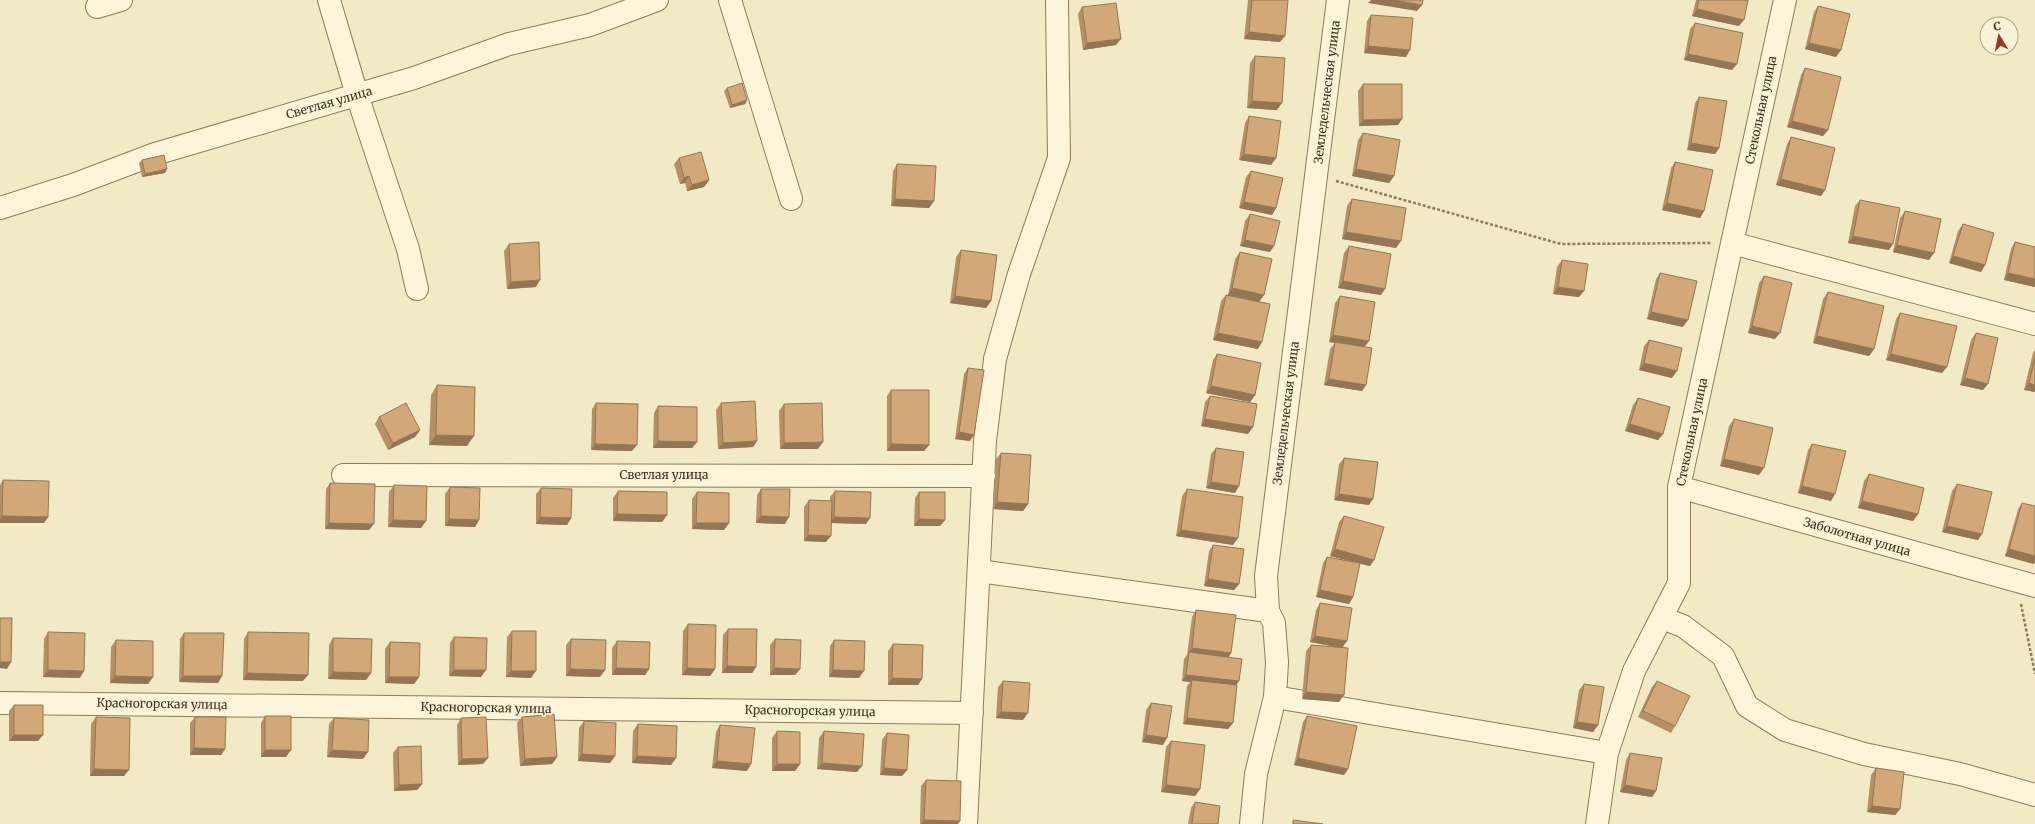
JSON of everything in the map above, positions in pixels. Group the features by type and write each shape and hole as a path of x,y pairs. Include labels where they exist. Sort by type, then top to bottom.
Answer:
{"street":[{"path":"97,7 121,0"},
{"path":"329,0 357,95 408,249 417,288"},
{"name":"Светлая улица","path":"0,208 72,185 155,154 414,78 509,44 590,25 657,0"},
{"path":"730,0 791,199"},
{"path":"966,824 985,441 995,359 1019,274 1059,158 1057,0"},
{"name":"Земледельческая улица","path":"1251,824 1256,774 1275,697 1277,662 1274,623 1268,611 1266,576 1338,0"},
{"name":"Стекольная улица","path":"1597,824 1607,753 1634,671 1679,583 1679,487 1784,0"},
{"path":"1732,243 2035,324"},
{"name":"Светлая улица","path":"343,475 984,476"},
{"name":"Заболотная улица","path":"1679,487 2025,583"},
{"path":"979,571 1268,611"},
{"path":"1662,618 1683,626 1722,656 1747,706 1785,730 1864,754 1960,774 2035,795"},
{"path":"1275,697 1607,753"},
{"name":"Красногорская улица","path":"0,703 972,713"}],"path":[{"path":"1316,176 1561,244 1732,243"},
{"path":"2025,583 2035,674"}],"building":[{"path":"1252,0 1288,0 1285,36 1249,32"},
{"path":"1394,0 1423,0 1422,5"},
{"path":"1699,0 1748,0 1744,20 1697,9"},
{"path":"1116,3 1121,39 1087,43 1082,7"},
{"path":"1818,6 1850,14 1841,50 1809,43"},
{"path":"1371,15 1413,18 1410,50 1368,46"},
{"path":"1695,23 1743,33 1737,64 1688,54"},
{"path":"1255,56 1285,58 1282,103 1252,101"},
{"path":"1805,68 1841,77 1828,130 1792,121"},
{"path":"742,83 747,100 732,105 727,88"},
{"path":"1363,84 1402,84 1402,119 1363,120"},
{"path":"1699,97 1727,101 1719,148 1691,143"},
{"path":"1249,116 1281,121 1276,158 1244,154"},
{"path":"1363,133 1400,140 1394,176 1356,169"},
{"path":"1791,137 1835,148 1825,190 1781,179"},
{"path":"701,152 709,180 692,185 689,176 684,178 679,158"},
{"path":"164,155 167,169 145,174 142,160"},
{"path":"1675,162 1713,170 1704,211 1667,203"},
{"path":"897,164 936,166 934,201 895,199"},
{"path":"1251,171 1283,178 1276,208 1244,202"},
{"path":"1352,199 1406,208 1401,241 1346,232"},
{"path":"1860,200 1900,208 1893,244 1853,236"},
{"path":"1905,211 1941,219 1934,253 1897,245"},
{"path":"1250,214 1280,221 1274,246 1245,240"},
{"path":"1963,224 1994,233 1985,265 1953,256"},
{"path":"539,242 540,280 511,282 509,244"},
{"path":"2015,242 2035,247 2035,279 2008,273"},
{"path":"1349,246 1391,254 1385,289 1343,281"},
{"path":"961,250 997,255 991,301 955,296"},
{"path":"1240,252 1272,259 1264,295 1232,288"},
{"path":"1562,260 1588,264 1584,291 1558,287"},
{"path":"1660,273 1697,281 1688,320 1651,312"},
{"path":"1764,276 1792,283 1780,333 1752,326"},
{"path":"1828,292 1884,306 1874,349 1817,336"},
{"path":"1226,295 1270,304 1262,342 1218,333"},
{"path":"1340,296 1375,302 1369,341 1333,335"},
{"path":"1900,313 1957,326 1947,367 1891,354"},
{"path":"1976,333 1998,338 1988,384 1965,378"},
{"path":"1649,340 1682,348 1677,371 1644,363"},
{"path":"1335,342 1372,348 1366,385 1329,379"},
{"path":"1217,354 1261,363 1255,395 1211,386"},
{"path":"2035,358 2035,385 2029,383"},
{"path":"968,368 984,370 974,435 959,432"},
{"path":"437,385 475,387 474,436 436,435"},
{"path":"891,390 929,390 929,445 891,444"},
{"path":"1210,396 1257,404 1253,427 1205,419"},
{"path":"1638,398 1670,407 1663,434 1630,424"},
{"path":"755,401 757,441 723,443 721,403"},
{"path":"406,403 420,430 393,443 379,417"},
{"path":"596,403 638,404 637,445 595,444"},
{"path":"822,403 823,442 784,443 784,404"},
{"path":"658,406 697,407 697,442 658,441"},
{"path":"1734,419 1773,428 1764,468 1724,459"},
{"path":"1812,444 1846,451 1835,494 1802,486"},
{"path":"1216,448 1244,452 1239,486 1211,482"},
{"path":"1001,453 1031,455 1028,504 997,502"},
{"path":"1344,458 1378,462 1373,499 1339,494"},
{"path":"1869,474 1924,488 1918,514 1862,501"},
{"path":"3,480 49,481 48,517 2,516"},
{"path":"330,483 375,484 374,524 329,523"},
{"path":"1957,484 1992,492 1982,534 1947,526"},
{"path":"394,485 427,486 426,521 393,520"},
{"path":"450,487 480,488 479,520 449,519"},
{"path":"541,488 572,489 571,518 540,517"},
{"path":"761,489 790,489 789,517 761,516"},
{"path":"1187,489 1243,497 1238,538 1181,530"},
{"path":"618,491 667,492 667,515 617,514"},
{"path":"835,491 871,492 870,518 834,517"},
{"path":"697,492 729,493 729,523 696,523"},
{"path":"919,492 945,492 945,520 919,519"},
{"path":"809,500 832,501 831,536 808,535"},
{"path":"2022,503 2035,506 2035,556 2009,549"},
{"path":"1344,516 1384,527 1374,560 1335,549"},
{"path":"1213,545 1244,549 1239,584 1208,579"},
{"path":"1327,557 1360,563 1353,597 1320,590"},
{"path":"1320,603 1352,608 1347,641 1315,636"},
{"path":"1196,610 1236,615 1231,653 1192,648"},
{"path":"0,618 12,618 11,662 0,662"},
{"path":"688,624 716,625 715,669 687,668"},
{"path":"728,629 757,629 756,667 727,666"},
{"path":"512,631 536,631 536,671 511,671"},
{"path":"48,632 85,633 84,671 48,670"},
{"path":"248,632 309,633 308,675 247,673"},
{"path":"184,633 224,633 222,676 183,676"},
{"path":"454,637 487,638 486,670 454,670"},
{"path":"333,638 372,639 371,673 333,672"},
{"path":"571,639 606,640 605,670 570,669"},
{"path":"775,639 801,640 800,669 774,668"},
{"path":"116,640 153,641 153,677 115,676"},
{"path":"834,640 865,641 864,671 833,670"},
{"path":"617,641 650,642 649,669 616,668"},
{"path":"390,642 420,643 419,677 389,677"},
{"path":"893,644 923,645 922,679 892,678"},
{"path":"1311,645 1348,648 1344,695 1306,692"},
{"path":"1189,652 1242,659 1239,681 1186,675"},
{"path":"1192,680 1237,685 1233,723 1187,718"},
{"path":"1003,681 1030,683 1028,713 1001,712"},
{"path":"1657,681 1690,696 1675,726 1643,711"},
{"path":"1584,684 1604,687 1598,725 1577,722"},
{"path":"1151,703 1172,706 1167,738 1146,735"},
{"path":"14,705 43,705 43,735 14,735"},
{"path":"554,714 557,757 525,759 522,717"},
{"path":"265,716 291,716 291,750 265,750"},
{"path":"1307,716 1357,726 1348,769 1298,758"},
{"path":"96,717 130,718 129,770 94,769"},
{"path":"195,717 226,717 225,749 194,748"},
{"path":"486,717 488,758 462,759 461,718"},
{"path":"334,718 369,720 368,752 332,750"},
{"path":"584,721 616,723 615,756 582,754"},
{"path":"638,724 677,726 676,758 637,756"},
{"path":"720,725 755,728 751,764 717,761"},
{"path":"777,731 800,732 800,764 777,764"},
{"path":"824,731 864,734 862,766 822,763"},
{"path":"887,733 909,735 907,770 884,768"},
{"path":"1171,741 1205,745 1200,789 1166,785"},
{"path":"421,746 422,784 399,785 398,747"},
{"path":"1630,753 1662,758 1656,791 1625,785"},
{"path":"1876,768 1904,772 1900,809 1872,806"},
{"path":"926,780 961,781 960,821 924,820"},
{"path":"1195,802 1220,806 1218,824 1192,824"},
{"path":"1293,820 1323,824 1293,824"}]}
